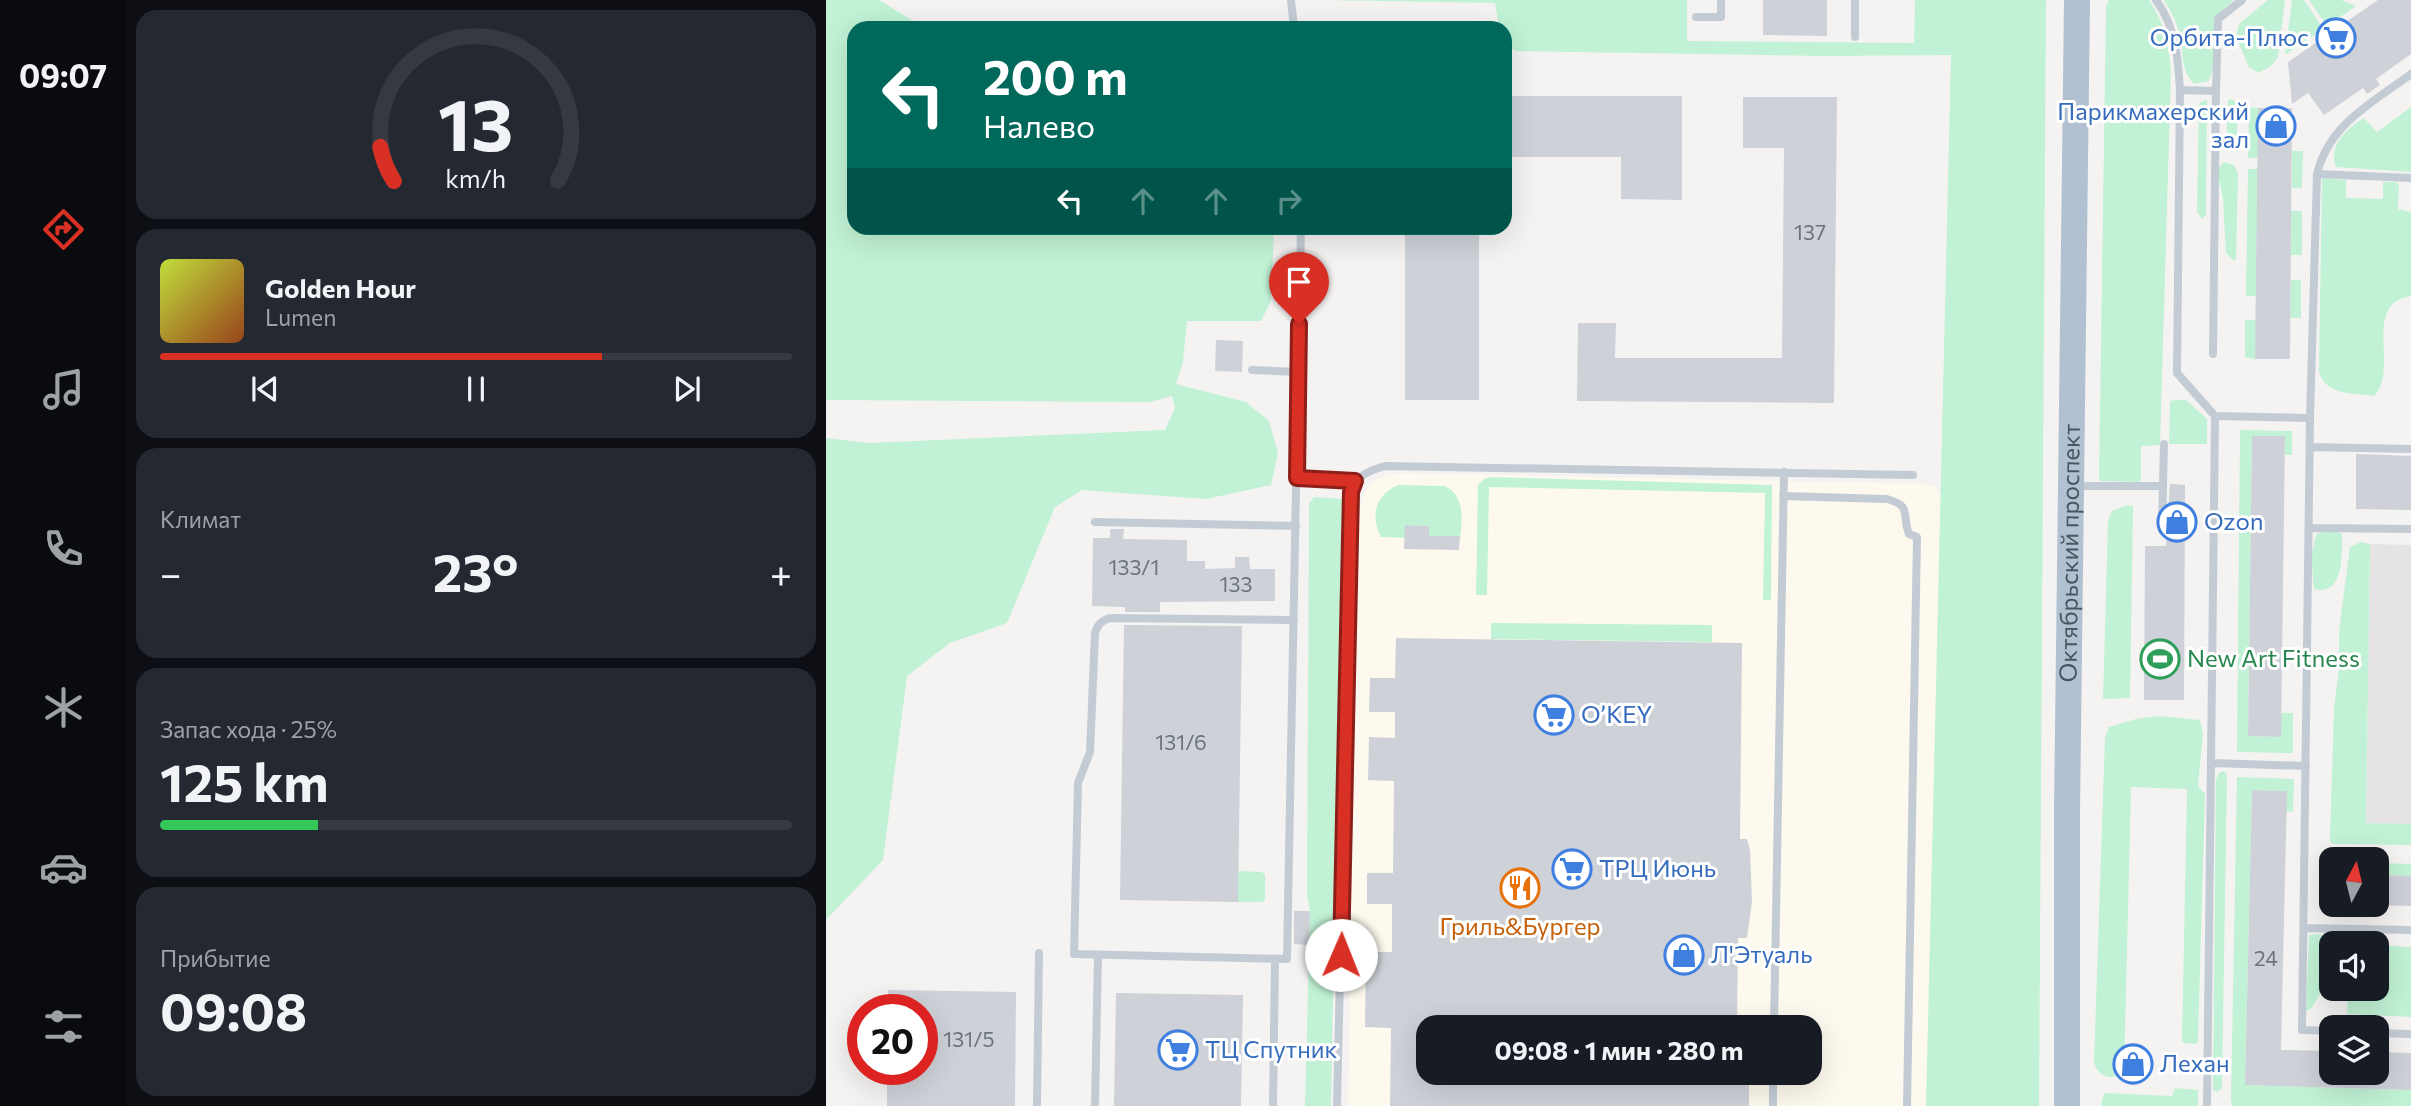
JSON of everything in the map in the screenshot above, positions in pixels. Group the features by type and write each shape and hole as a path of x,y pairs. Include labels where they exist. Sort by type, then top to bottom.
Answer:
{"main road":[{"name":"Октябрьский проспект","path":"2067,1106 2067,812 2077,0"}],"lane":[{"path":"1291,0 1293,21"},
{"path":"1696,17 1721,17 1721,0"},
{"path":"1855,0 1855,37"},
{"path":"2156,0 2165,12 2176,38 2180,90 2177,373 2216,416 2207,1106"},
{"path":"2213,354 2218,19 2242,0"},
{"path":"2319,1031 2302,1030 2310,418 2317,174 2321,155 2344,124 2411,74"},
{"path":"2180,90 2216,91"},
{"path":"2317,174 2411,178"},
{"path":"1294,620 1110,618 1102,620 1097,626 1090,752 1078,783 1074,954 1287,959 1297,478 1301,235"},
{"path":"1252,370 1299,372"},
{"path":"2216,416 2310,418"},
{"path":"2162,530 2164,444"},
{"path":"2310,447 2411,449"},
{"path":"1338,1106 1351,492 1355,481 1367,471 1385,466 1913,475"},
{"path":"1774,1015 1784,472"},
{"path":"1297,478 1355,481"},
{"path":"2072,486 2163,486"},
{"path":"1783,496 1887,499 1898,502 1906,512 1909,534 1917,537 1908,1106"},
{"path":"1095,522 1296,526"},
{"path":"2309,528 2411,529"},
{"path":"2212,763 2306,766"},
{"path":"2304,928 2411,930"},
{"path":"1037,1106 1039,953"},
{"path":"1095,1106 1098,955"},
{"path":"1273,1106 1275,959"},
{"path":"2389,1033 2411,1034"},
{"path":"1773,1085 1773,1106"}],"shaded area":[{"path":"1405,473 1925,484 1935,487 1941,493 1929,1106 1348,1106 1359,511 1364,493 1374,481 1389,474"},
{"path":"2370,544 2411,545 2411,824 2366,824"}],"green space":[{"path":"826,0 879,0 914,21 847,21 847,235 1274,235 1271,301 1261,321 1187,321 1183,362 1176,384 1246,402 1269,421 1278,453 1271,485 1206,499 1082,490 1055,507 1007,623 950,643 907,676 883,860 826,920 826,438 869,443 1165,430 1175,408 1172,396 1149,402 826,400"},
{"path":"1323,0 1687,0 1687,41 1914,43 1915,0 2046,0 2039,1106 1926,1106 1951,55 1825,56 1515,51 1512,48 1512,21 1498,21 1495,3"},
{"path":"2109,0 2149,0 2166,36 2171,71 2160,445 2141,446 2139,482 2099,481 2106,6"},
{"path":"2164,0 2234,0 2221,12 2209,81 2194,84 2190,78 2184,67 2177,26"},
{"path":"2268,0 2285,0 2278,57 2272,65 2259,73 2249,67 2237,33 2239,24"},
{"path":"2292,0 2304,0 2323,29 2285,55"},
{"path":"2309,0 2341,0 2356,6 2327,26"},
{"path":"2207,100 2206,215 2202,219 2197,212 2199,103"},
{"path":"2228,100 2237,102 2237,152 2232,148 2228,135"},
{"path":"2249,107 2258,108 2258,158 2248,158"},
{"path":"2411,107 2411,172 2336,167 2334,159 2337,144 2351,127 2364,118 2377,132"},
{"path":"2292,151 2303,151 2302,188 2292,188"},
{"path":"2224,162 2234,165 2238,173 2234,261 2226,253 2223,199 2217,169"},
{"path":"2248,169 2258,169 2256,296 2246,296"},
{"path":"2322,178 2346,180 2346,198 2383,199 2383,182 2396,182 2399,185 2398,209 2411,212 2411,296 2396,301 2388,311 2384,324 2384,371 2381,385 2374,396 2334,389 2322,379 2319,371"},
{"path":"2291,211 2302,211 2302,255 2291,255"},
{"path":"2291,280 2301,280 2301,318 2290,318"},
{"path":"2245,320 2256,320 2255,359 2245,357"},
{"path":"2186,400 2207,419 2207,444 2169,444 2170,402"},
{"path":"2240,430 2292,431 2292,455 2285,455 2285,436 2252,436 2248,736 2281,737 2281,713 2293,713 2293,753 2237,752"},
{"path":"1491,477 1772,485 1771,600 1763,600 1765,493 1489,487 1487,595 1476,595 1478,485"},
{"path":"1398,485 1444,486 1451,489 1461,507 1460,536 1429,536 1429,526 1405,525 1405,538 1381,537 1375,514 1377,507 1384,494"},
{"path":"1314,497 1342,499 1331,1106 1305,1106 1310,911 1307,895 1309,504"},
{"path":"2127,505 2133,506 2130,698 2103,699 2108,520 2112,511"},
{"path":"2324,530 2334,530 2342,534 2339,572 2331,587 2324,590 2314,589 2311,557 2316,535"},
{"path":"2361,542 2370,544 2366,823 2411,824 2411,845 2335,844 2331,843 2330,838 2339,631 2350,547"},
{"path":"1491,623 1712,625 1712,642 1491,639"},
{"path":"2159,716 2200,720 2203,734 2198,786 2205,794 2198,1041 2195,1044 2182,1041 2187,789 2131,787 2124,1073 2110,1077 2102,1074 2094,1062 2105,738 2109,727"},
{"path":"2224,771 2227,775 2222,1088 2217,1092 2213,1090 2216,779 2219,773"},
{"path":"2237,777 2294,779 2293,812 2286,811 2287,791 2252,790 2245,1085 2411,1090 2411,1106 2233,1106"},
{"path":"2389,863 2411,864 2411,876 2389,875"},
{"path":"1238,871 1262,872 1265,875 1265,899 1262,902 1238,902"},
{"path":"2319,934 2319,995 2311,1009 2306,1011 2309,935"},
{"path":"2389,946 2411,947 2411,1017 2347,1014 2348,1001 2389,1001"},
{"path":"2175,1088 2198,1090 2198,1106 2101,1106 2104,1093 2172,1096"}],"building":[{"path":"1763,0 1827,0 1827,36 1763,35"},
{"path":"2378,0 2411,0 2411,54 2376,79 2380,85 2367,94 2363,88 2324,115 2308,93 2292,104 2288,62"},
{"path":"1512,96 1682,96 1682,200 1621,199 1621,157 1512,157"},
{"path":"1743,97 1837,97 1834,403 1577,401 1578,323 1616,323 1615,358 1782,358 1784,148 1743,148"},
{"path":"2258,108 2292,108 2290,359 2255,359"},
{"path":"1405,235 1479,235 1479,400 1405,400"},
{"path":"1216,340 1243,341 1242,372 1215,371"},
{"path":"2252,436 2285,436 2281,737 2248,736"},
{"path":"2356,454 2411,456 2411,510 2356,509"},
{"path":"2170,484 2185,485 2184,700 2144,700 2145,546 2166,546"},
{"path":"1405,525 1429,526 1429,536 1460,536 1459,550 1404,549"},
{"path":"1110,529 1124,529 1123,539 1187,540 1187,561 1205,561 1205,569 1235,568 1235,557 1249,557 1250,569 1275,569 1275,601 1160,602 1160,612 1125,612 1125,607 1092,606 1093,538 1110,538"},
{"path":"1124,625 1242,626 1238,902 1120,900"},
{"name":"ТРЦ Июнь","path":"1396,638 1742,643 1740,839 1747,839 1750,850 1752,901 1747,938 1738,938 1737,1015 1416,1015 1416,1085 1749,1085 1749,1106 1390,1106 1391,1028 1365,1027 1366,952 1392,952 1392,904 1367,904 1367,873 1393,873 1394,781 1368,780 1369,737 1395,738 1395,712 1369,712 1370,678 1395,678"},
{"path":"2252,790 2287,791 2281,1050 2319,1051 2319,1085 2389,1085 2389,1052 2411,1053 2411,1090 2245,1085"},
{"path":"2389,875 2411,876 2411,906 2389,905"},
{"path":"1294,911 1310,911 1309,945 1294,944"},
{"path":"888,990 1016,992 1015,1106 887,1106 887,1085 938,1085 938,994 888,994"},
{"name":"ТЦ Спутник","path":"1116,993 1243,995 1241,1106 1114,1106"}],"place":[{"name":"Орбита-Плюс","path":"2336,38"},
{"name":"Парикмахерский зал","path":"2276,126"},
{"name":"Ozon","path":"2177,522"},
{"name":"New Art Fitness","path":"2160,659"},
{"name":"O’KEY","path":"1554,715"},
{"name":"ТРЦ Июнь","path":"1572,869"},
{"name":"Гриль&Бургер","path":"1520,888"},
{"name":"Л'Этуаль","path":"1684,955"},
{"name":"ТЦ Спутник","path":"1178,1050"},
{"name":"Лехан","path":"2133,1064"}],"route":[{"path":"1299,324 1297,478 1355,481 1351,492 1341,955"}]}
